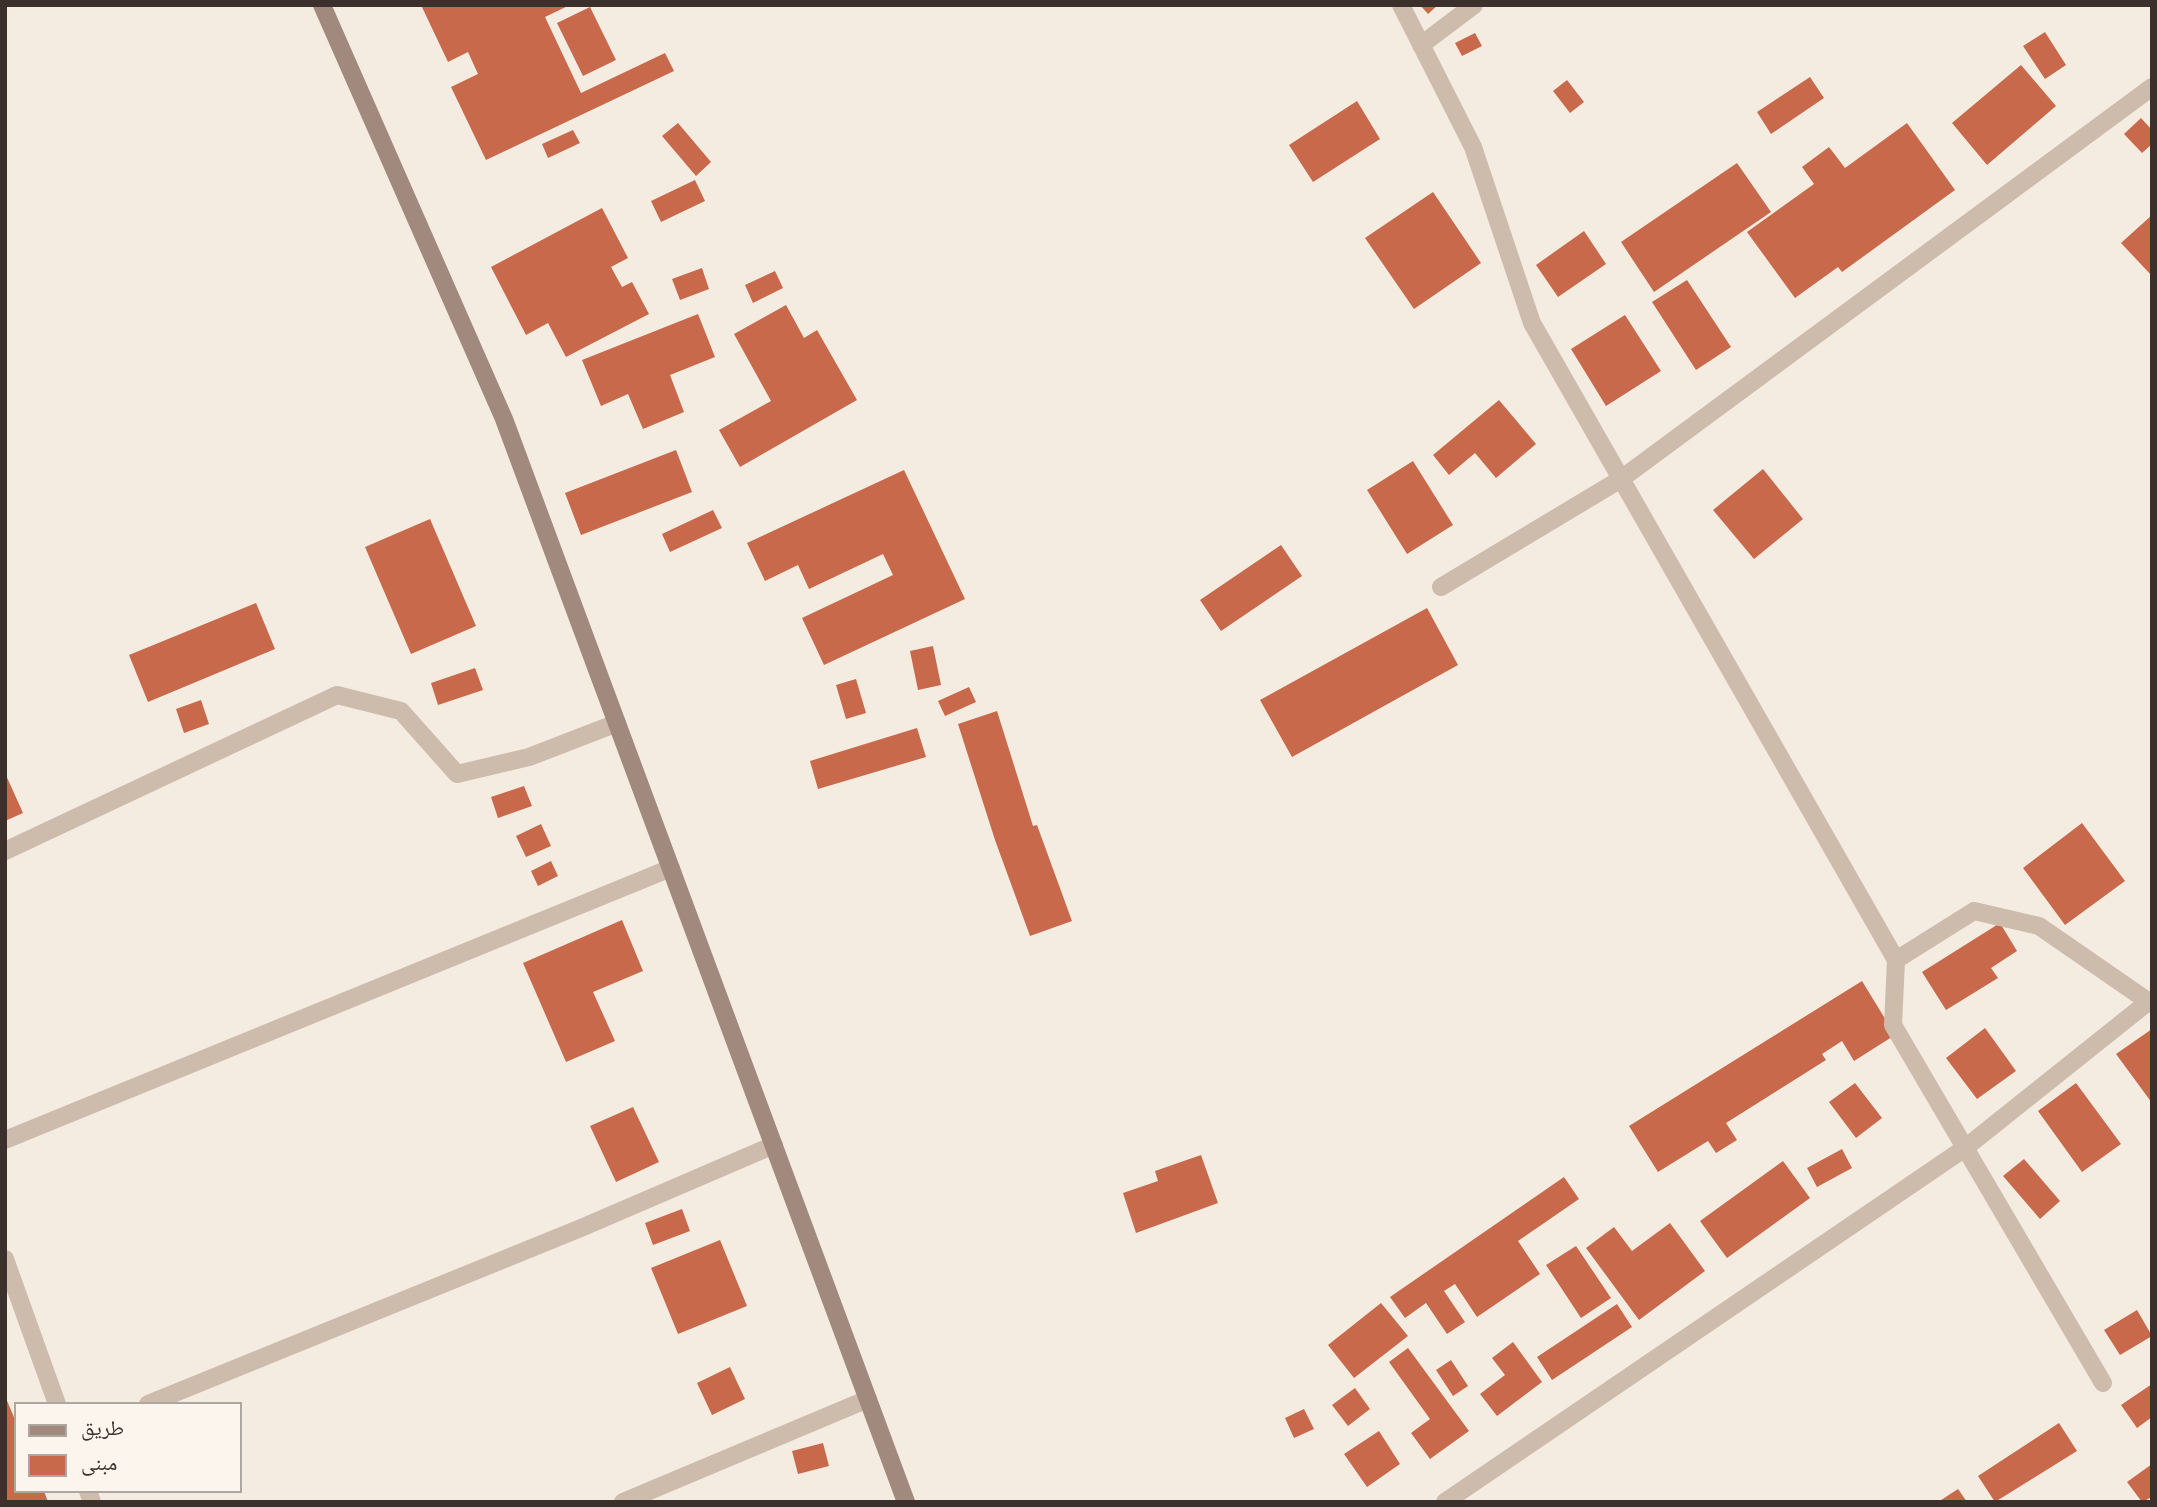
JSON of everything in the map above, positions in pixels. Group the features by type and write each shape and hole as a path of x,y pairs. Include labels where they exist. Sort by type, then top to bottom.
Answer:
{"main road":[{"path":"322,5 504,419 906,1502"}],"street":[{"path":"1401,5 1473,147 1532,323 1896,960 1893,1025 2103,1383"},
{"path":"1421,45 1474,5"},
{"path":"1441,587 1621,478 2152,87"},
{"path":"5,851 337,695 401,711 457,774 529,757 617,723"},
{"path":"5,1140 671,868"},
{"path":"1445,1502 1965,1148 2150,1003 2039,926 1974,911 1896,960"},
{"path":"153,1402 581,1228 774,1145"},
{"path":"5,1259 56,1402"},
{"path":"623,1502 868,1399"}],"building":[{"path":"421,5 570,5 545,17 581,93 665,53 674,71 486,160 451,87 478,74 468,52 448,62"},
{"path":"1420,5 1438,5 1428,14"},
{"path":"590,7 616,60 583,76 557,23"},
{"path":"2045,32 2066,65 2045,79 2023,46"},
{"path":"1475,33 1482,46 1462,56 1455,43"},
{"path":"2021,65 2056,106 1987,165 1952,123"},
{"path":"1810,77 1824,98 1771,134 1757,112"},
{"path":"1567,80 1584,102 1570,113 1553,91"},
{"path":"1357,101 1380,139 1313,182 1289,145"},
{"path":"2141,118 2152,130 2152,144 2142,153 2124,134"},
{"path":"678,123 711,162 696,176 662,136"},
{"path":"1907,123 1955,190 1842,272 1838,267 1795,298 1747,232 1814,184 1802,167 1829,147 1845,168"},
{"path":"573,130 580,143 548,158 542,144"},
{"path":"1737,163 1771,212 1654,292 1621,242"},
{"path":"695,180 705,201 661,222 651,201"},
{"path":"1433,192 1481,263 1414,309 1365,238"},
{"path":"602,208 628,258 611,267 622,287 632,282 649,314 566,357 548,323 526,335 491,267"},
{"path":"2152,215 2152,276 2121,243"},
{"path":"1584,231 1606,264 1558,297 1536,265"},
{"path":"702,268 709,289 680,300 672,279"},
{"path":"775,271 783,288 753,303 745,285"},
{"path":"1687,280 1731,347 1696,370 1652,302"},
{"path":"786,305 804,338 817,330 857,400 740,467 719,430 771,401 734,334"},
{"path":"698,314 715,357 670,375 684,412 643,429 628,394 601,406 582,360"},
{"path":"1625,315 1661,371 1606,406 1571,349"},
{"path":"1499,400 1536,444 1496,478 1475,453 1449,475 1433,455"},
{"path":"676,450 692,492 581,535 565,493"},
{"path":"1413,461 1453,525 1407,554 1367,490"},
{"path":"1763,469 1803,519 1754,559 1713,510"},
{"path":"904,470 965,599 824,665 802,618 893,575 883,554 809,589 798,565 765,581 747,543"},
{"path":"713,510 722,528 670,552 662,534"},
{"path":"430,519 476,626 411,654 365,547"},
{"path":"1281,545 1302,576 1221,631 1200,600"},
{"path":"256,603 275,649 148,702 129,655"},
{"path":"1427,608 1458,665 1292,757 1260,700"},
{"path":"933,646 941,685 918,690 910,651"},
{"path":"475,668 483,690 438,705 431,683"},
{"path":"856,679 866,713 846,719 836,685"},
{"path":"969,687 976,702 945,716 938,701"},
{"path":"201,700 209,724 184,733 176,709"},
{"path":"997,711 1033,826 1037,825 1072,921 1030,936 995,840 958,724"},
{"path":"917,728 926,757 818,789 810,761"},
{"path":"5,773 23,813 5,821"},
{"path":"524,786 532,806 498,818 491,797"},
{"path":"2082,823 2125,881 2065,925 2023,868"},
{"path":"541,824 551,846 526,857 516,836"},
{"path":"551,861 558,876 538,886 531,871"},
{"path":"622,920 643,971 593,992 615,1041 566,1062 523,963"},
{"path":"2000,923 2017,951 1991,968 1998,978 1946,1010 1922,972"},
{"path":"1862,981 1895,1035 1854,1061 1842,1041 1822,1054 1826,1060 1726,1123 1737,1140 1716,1153 1708,1141 1658,1172 1629,1126"},
{"path":"1985,1028 2016,1071 1977,1099 1946,1058"},
{"path":"2152,1029 2152,1103 2116,1054"},
{"path":"1855,1083 1882,1118 1856,1138 1829,1102"},
{"path":"2076,1083 2121,1144 2082,1172 2038,1111"},
{"path":"633,1107 659,1162 616,1182 590,1126"},
{"path":"1842,1149 1852,1168 1817,1187 1807,1168"},
{"path":"1201,1155 1218,1203 1136,1233 1123,1193 1158,1181 1155,1171"},
{"path":"2024,1159 2060,1201 2040,1219 2003,1176"},
{"path":"1783,1161 1810,1198 1727,1258 1700,1221"},
{"path":"1564,1177 1579,1199 1518,1241 1540,1274 1477,1317 1455,1284 1444,1291 1465,1322 1447,1334 1426,1303 1405,1318 1390,1297"},
{"path":"682,1209 690,1231 653,1245 645,1223"},
{"path":"1670,1223 1705,1271 1639,1320 1586,1248 1614,1227 1632,1251"},
{"path":"720,1240 747,1306 678,1334 651,1268"},
{"path":"1576,1246 1611,1298 1581,1318 1546,1265"},
{"path":"1381,1303 1408,1336 1354,1378 1328,1345"},
{"path":"1617,1304 1632,1327 1552,1380 1537,1357"},
{"path":"2137,1310 2152,1336 2120,1355 2104,1330"},
{"path":"1513,1342 1542,1382 1497,1416 1480,1394 1505,1375 1492,1358"},
{"path":"1408,1348 1469,1431 1430,1459 1411,1433 1430,1419 1389,1362"},
{"path":"1451,1360 1468,1386 1453,1396 1436,1370"},
{"path":"730,1367 745,1399 712,1415 697,1383"},
{"path":"2152,1384 2152,1417 2137,1428 2121,1405"},
{"path":"1355,1388 1370,1409 1348,1426 1332,1405"},
{"path":"5,1396 14,1417 14,1493 45,1493 48,1502 5,1502"},
{"path":"1304,1409 1314,1429 1294,1438 1285,1418"},
{"path":"2059,1423 2077,1451 1995,1502 1978,1476"},
{"path":"1379,1431 1400,1464 1367,1487 1344,1454"},
{"path":"823,1443 829,1466 798,1474 792,1451"},
{"path":"2152,1464 2152,1497 2142,1502 2127,1482"},
{"path":"1958,1489 1967,1502 1938,1502"}]}
